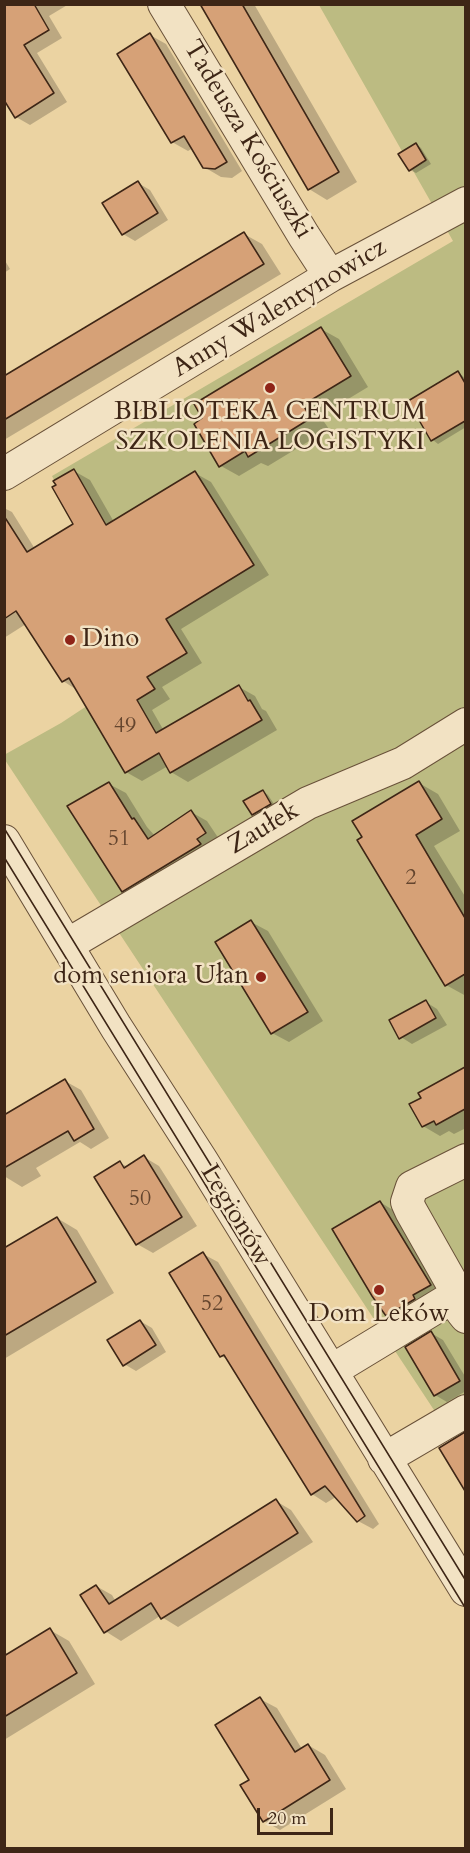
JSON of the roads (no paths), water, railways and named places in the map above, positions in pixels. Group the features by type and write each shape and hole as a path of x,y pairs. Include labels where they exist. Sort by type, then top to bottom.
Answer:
{"street":[{"name":"Tadeusza Kościuszki","path":"164,4 330,276"},
{"name":"Anny Walentynowicz","path":"4,474 330,276 465,203"},
{"name":"Zaułek","path":"67,945 308,803 403,763 465,724"},
{"name":"Legionów","path":"4,841 116,1027 202,1161 465,1590"},
{"path":"331,1371 462,1306 408,1202 412,1187 465,1160"},
{"path":"384,1459 465,1411"}],"tram line":[{"path":"4,828 466,1581"},
{"path":"4,857 466,1609"}],"place":[{"name":"BIBLIOTEKA CENTRUM SZKOLENIA LOGISTYKI","path":"270,388"},
{"name":"Dino","path":"70,640"},
{"name":"dom seniora Ułan","path":"261,977"},
{"name":"Dom Leków","path":"379,1290"}]}
